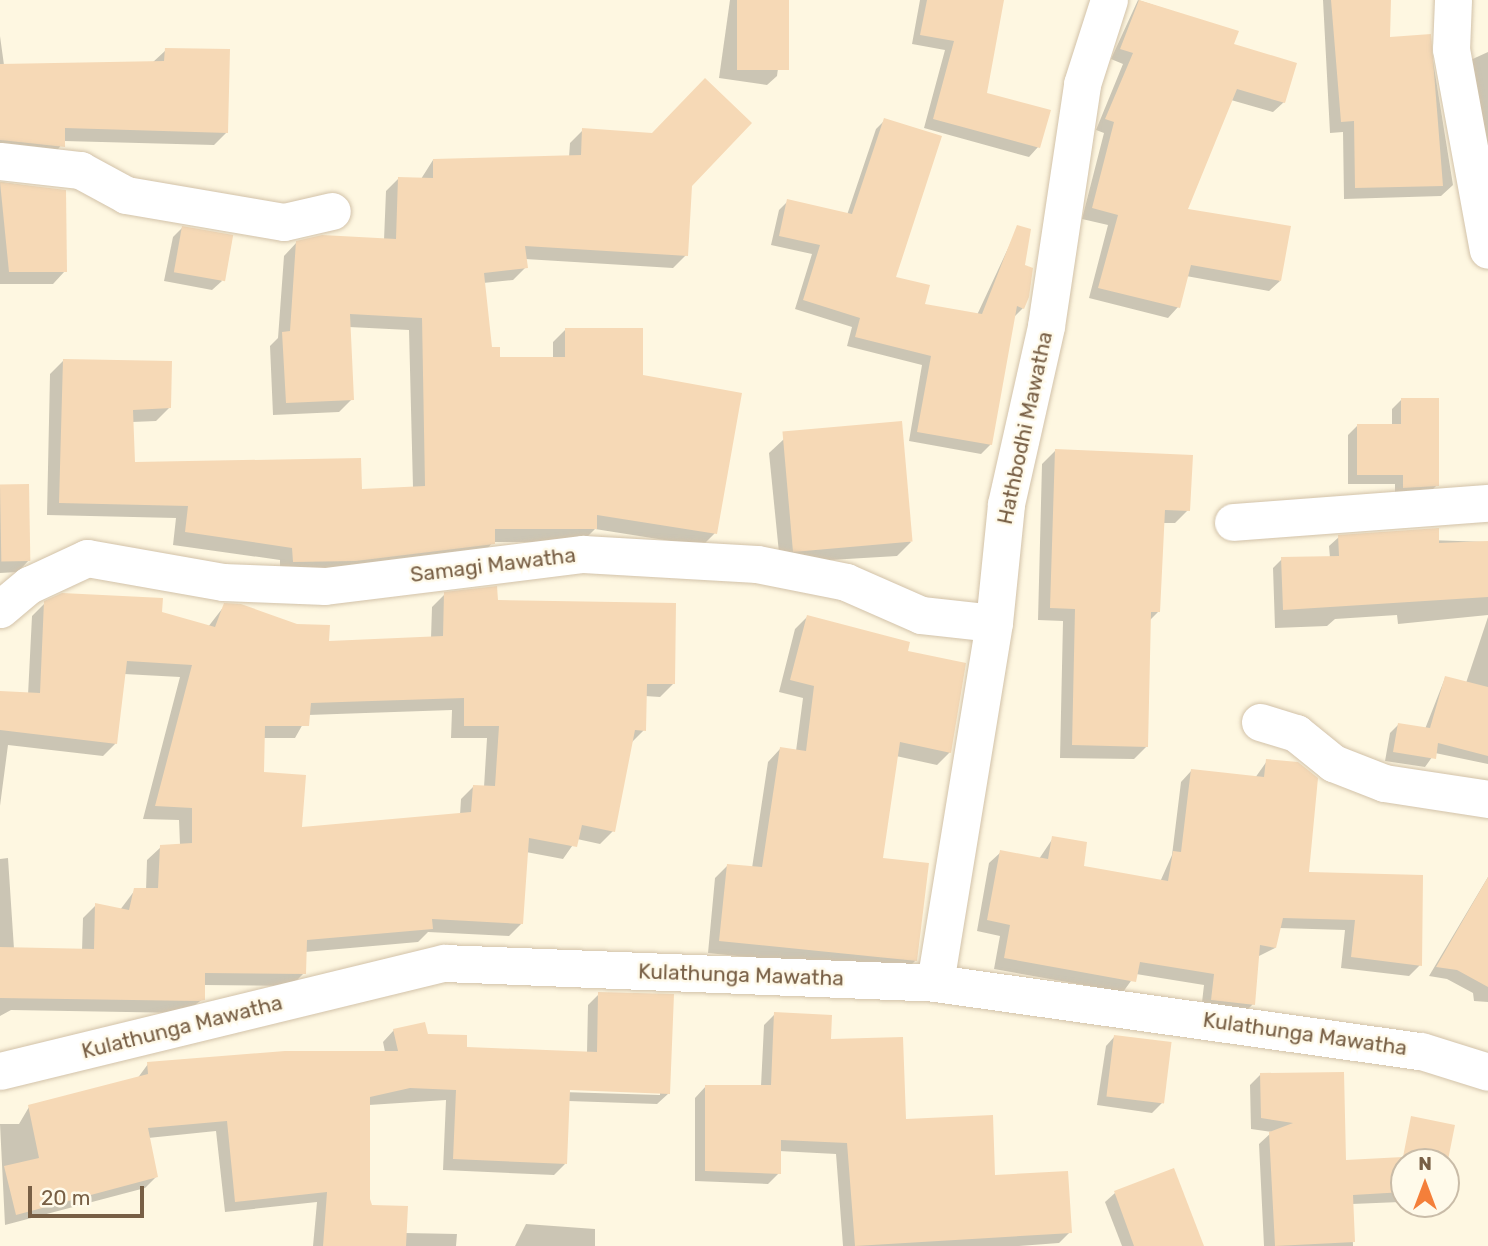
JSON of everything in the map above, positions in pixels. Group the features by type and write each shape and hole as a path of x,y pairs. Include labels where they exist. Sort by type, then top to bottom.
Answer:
{"street":[{"name":"Hathbodhi Mawatha","path":"935,983 994,623 1006,504 1046,326 1082,84 1109,0"},
{"path":"1453,0 1451,49 1488,250"},
{"path":"0,161 80,170 126,195 284,222 332,211"},
{"path":"1233,522 1488,503"},
{"name":"Samagi Mawatha","path":"0,608 29,585 87,558 223,582 325,586 583,554 757,564 846,582 921,615 994,623"},
{"path":"1260,722 1296,733 1333,763 1384,783 1488,799"},
{"name":"Kulathunga Mawatha","path":"0,1071 444,963 935,983 1421,1051 1488,1072"}],"building":[{"path":"737,0 789,0 789,70 737,70"},
{"path":"927,0 1004,0 987,93 1051,110 1040,148 933,119 954,41 920,35"},
{"path":"1139,0 1239,31 1234,44 1297,63 1285,103 1237,89 1188,209 1291,226 1281,281 1191,265 1180,308 1098,288 1118,215 1092,208 1114,122 1105,119 1133,53 1120,49"},
{"path":"1331,0 1391,0 1390,37 1431,34 1443,186 1355,188 1354,121 1341,122"},
{"path":"165,48 230,49 228,133 65,128 65,147 0,140 0,64 164,61"},
{"path":"705,78 752,123 692,186 688,256 525,246 528,268 484,273 492,347 500,347 500,357 565,357 565,328 643,328 643,375 742,393 717,534 597,515 597,529 495,529 495,544 356,561 293,562 292,548 185,532 188,506 59,503 63,359 172,361 171,408 133,410 135,462 361,458 362,489 425,486 422,318 350,314 354,400 286,403 282,332 290,331 296,241 322,235 396,239 398,177 433,178 433,159 581,155 582,128 652,133"},
{"path":"884,118 942,136 896,277 930,285 925,304 982,314 1017,225 1031,229 1025,265 1033,268 1029,297 1024,309 1017,306 992,445 917,432 931,356 855,337 860,318 803,300 820,245 779,236 787,199 852,214"},
{"path":"0,182 66,190 67,272 9,272"},
{"path":"182,226 233,235 225,281 174,272"},
{"path":"1401,398 1439,398 1439,486 1403,488 1403,475 1357,475 1357,424 1401,424"},
{"path":"902,421 913,542 793,552 782,431"},
{"path":"1055,449 1193,455 1190,511 1165,510 1160,612 1151,612 1148,747 1072,745 1075,609 1050,608"},
{"path":"29,484 30,561 1,561 0,485"},
{"path":"1439,528 1439,543 1488,541 1488,597 1283,610 1281,557 1339,556 1338,535"},
{"path":"497,586 498,600 676,603 675,684 647,684 646,731 635,730 615,832 582,825 577,847 529,838 523,924 432,919 433,929 307,940 306,974 205,973 205,1000 199,1001 0,998 0,947 94,949 95,903 129,910 134,888 158,888 160,845 192,843 192,808 155,806 192,665 127,661 117,744 0,730 0,691 40,693 44,601 62,593 163,598 162,612 215,627 224,603 241,604 297,624 330,625 329,641 443,636 444,592","holes":["464,698 464,726 499,726 495,786 473,785 471,812 302,827 306,775 264,772 265,726 309,726 311,703"]},
{"path":"807,615 910,642 908,651 966,663 951,753 900,742 883,858 929,863 917,961 719,941 727,864 762,867 780,747 806,751 814,686 790,680"},
{"path":"1445,676 1488,687 1488,756 1438,743 1436,759 1393,752 1398,723 1430,728"},
{"path":"1266,759 1298,762 1318,778 1309,872 1423,875 1422,966 1351,957 1355,920 1283,918 1276,948 1260,945 1255,1005 1211,1000 1214,974 1140,962 1136,982 1004,958 1010,925 987,920 1000,850 1048,859 1052,836 1087,842 1084,866 1168,881 1173,851 1181,852 1191,769 1264,777"},
{"path":"1488,877 1488,987 1457,970 1436,967"},
{"path":"598,992 674,994 670,1094 570,1090 567,1164 453,1159 456,1090 410,1088 370,1097 370,1199 372,1205 408,1206 406,1246 323,1246 327,1192 235,1202 227,1121 148,1128 158,1177 16,1215 4,1166 39,1158 28,1105 148,1074 147,1062 285,1051 398,1051 393,1029 425,1022 428,1034 467,1035 467,1047 597,1052"},
{"path":"774,1012 832,1015 831,1039 903,1037 906,1119 993,1115 995,1175 1068,1171 1072,1233 855,1246 847,1143 781,1140 781,1174 705,1171 705,1085 771,1085"},
{"path":"1114,1035 1172,1042 1164,1104 1106,1097"},
{"path":"1344,1072 1346,1160 1390,1158 1390,1193 1353,1195 1355,1242 1275,1246 1269,1132 1293,1123 1261,1118 1260,1073"},
{"path":"1411,1116 1455,1125 1450,1148 1405,1148"},
{"path":"1174,1168 1204,1246 1134,1246 1114,1191"}]}
